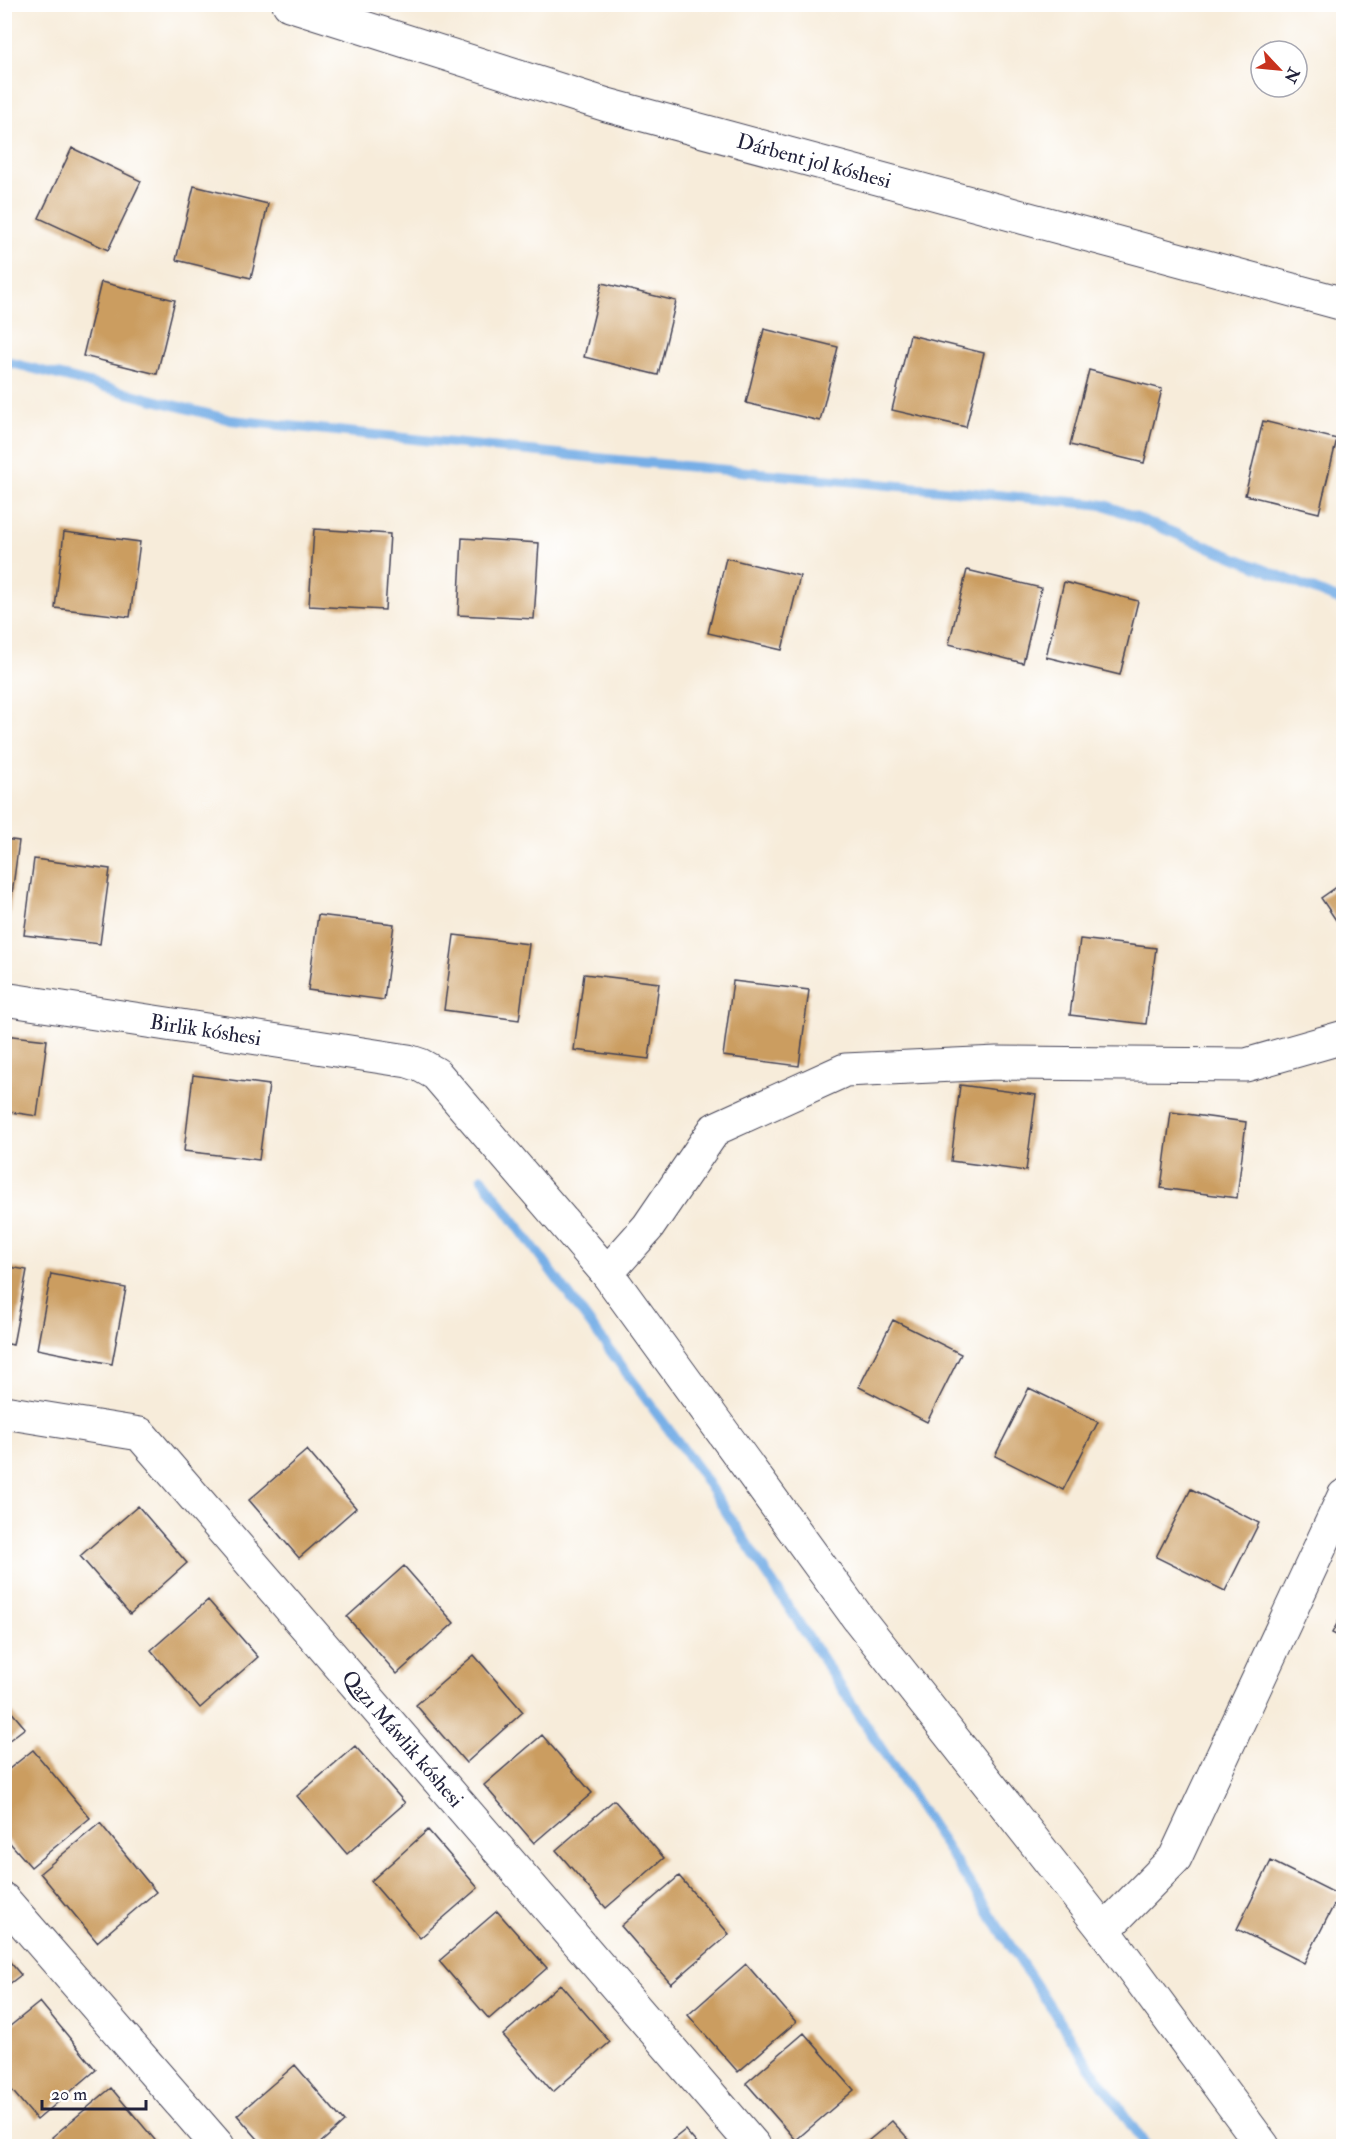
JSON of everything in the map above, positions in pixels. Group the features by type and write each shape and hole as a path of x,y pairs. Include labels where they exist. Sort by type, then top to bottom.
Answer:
{"street":[{"name":"Dárbent jol kóshesi","path":"289,4 607,105 1344,304"},
{"name":"Birlik kóshesi","path":"4,999 408,1061 436,1074 607,1273 858,1618 1104,1930 1263,2146"},
{"path":"607,1273 648,1227 715,1129 845,1070 997,1064 1246,1065 1344,1037"},
{"name":"Qazı Máwlik kóshesi","path":"4,1412 140,1434 754,2146"},
{"path":"1104,1930 1175,1858 1344,1496"},
{"path":"4,1900 218,2146"}],"building":[{"path":"72,148 141,181 108,250 39,218"},
{"path":"194,186 268,204 251,278 176,260"},
{"path":"101,282 175,300 157,374 83,356"},
{"path":"602,283 676,301 658,375 584,357"},
{"path":"764,329 838,347 820,421 746,403"},
{"path":"910,335 984,353 966,427 892,410"},
{"path":"1089,370 1162,389 1144,463 1070,445"},
{"path":"1263,421 1337,439 1319,513 1245,495"},
{"path":"314,529 390,534 385,610 309,606"},
{"path":"64,532 140,542 130,617 55,608"},
{"path":"462,538 539,543 534,619 458,615"},
{"path":"726,558 800,576 782,650 708,633"},
{"path":"967,570 1041,588 1023,663 949,644"},
{"path":"1064,582 1138,601 1120,675 1046,657"},
{"path":"4,839 19,841 9,917 4,917"},
{"path":"34,859 110,869 100,944 24,935"},
{"path":"1344,882 1344,932 1321,898"},
{"path":"318,915 394,924 384,1000 308,990"},
{"path":"454,935 529,944 519,1020 444,1010"},
{"path":"1080,939 1156,948 1146,1024 1070,1015"},
{"path":"584,974 659,983 649,1059 574,1050"},
{"path":"733,981 809,990 799,1066 723,1056"},
{"path":"4,1035 47,1040 37,1116 4,1111"},
{"path":"193,1075 269,1085 259,1160 184,1151"},
{"path":"960,1085 1036,1095 1026,1171 951,1161"},
{"path":"1171,1112 1246,1122 1237,1198 1161,1188"},
{"path":"4,1266 27,1270 13,1345 4,1343"},
{"path":"51,1274 126,1288 112,1364 37,1349"},
{"path":"893,1320 961,1354 927,1422 859,1387"},
{"path":"1029,1388 1098,1422 1063,1490 995,1456"},
{"path":"307,1450 356,1508 299,1558 249,1500"},
{"path":"1191,1489 1259,1523 1225,1591 1156,1557"},
{"path":"138,1506 187,1563 130,1614 80,1556"},
{"path":"404,1566 454,1623 397,1674 347,1617"},
{"path":"208,1600 258,1657 200,1708 151,1650"},
{"path":"1344,1611 1344,1639 1332,1633"},
{"path":"474,1655 523,1712 466,1763 416,1705"},
{"path":"4,1703 25,1728 4,1744"},
{"path":"542,1735 592,1793 534,1843 484,1785"},
{"path":"355,1746 405,1803 347,1854 297,1796"},
{"path":"33,1750 90,1818 31,1867 4,1836 4,1773"},
{"path":"614,1800 664,1858 606,1908 556,1850"},
{"path":"100,1823 156,1892 97,1942 40,1873"},
{"path":"428,1830 478,1888 420,1938 371,1881"},
{"path":"1271,1861 1339,1895 1304,1963 1237,1929"},
{"path":"679,1876 729,1934 671,1984 621,1926"},
{"path":"497,1911 547,1968 489,2019 439,1961"},
{"path":"4,1955 21,1975 4,1988"},
{"path":"746,1964 796,2022 738,2072 688,2015"},
{"path":"560,1984 610,2042 553,2092 503,2035"},
{"path":"40,2002 96,2070 37,2120 4,2081 4,2031"},
{"path":"804,2033 854,2090 796,2140 746,2083"},
{"path":"295,2065 344,2122 317,2146 264,2146 237,2115"},
{"path":"111,2088 160,2146 59,2146 52,2137"},
{"path":"892,2121 915,2146 862,2146"},
{"path":"685,2130 699,2146 665,2146"}],"waterway":[{"path":"4,361 231,420 607,459 1105,505 1344,602"},
{"path":"482,1178 698,1469 1084,2058 1146,2146"}]}
